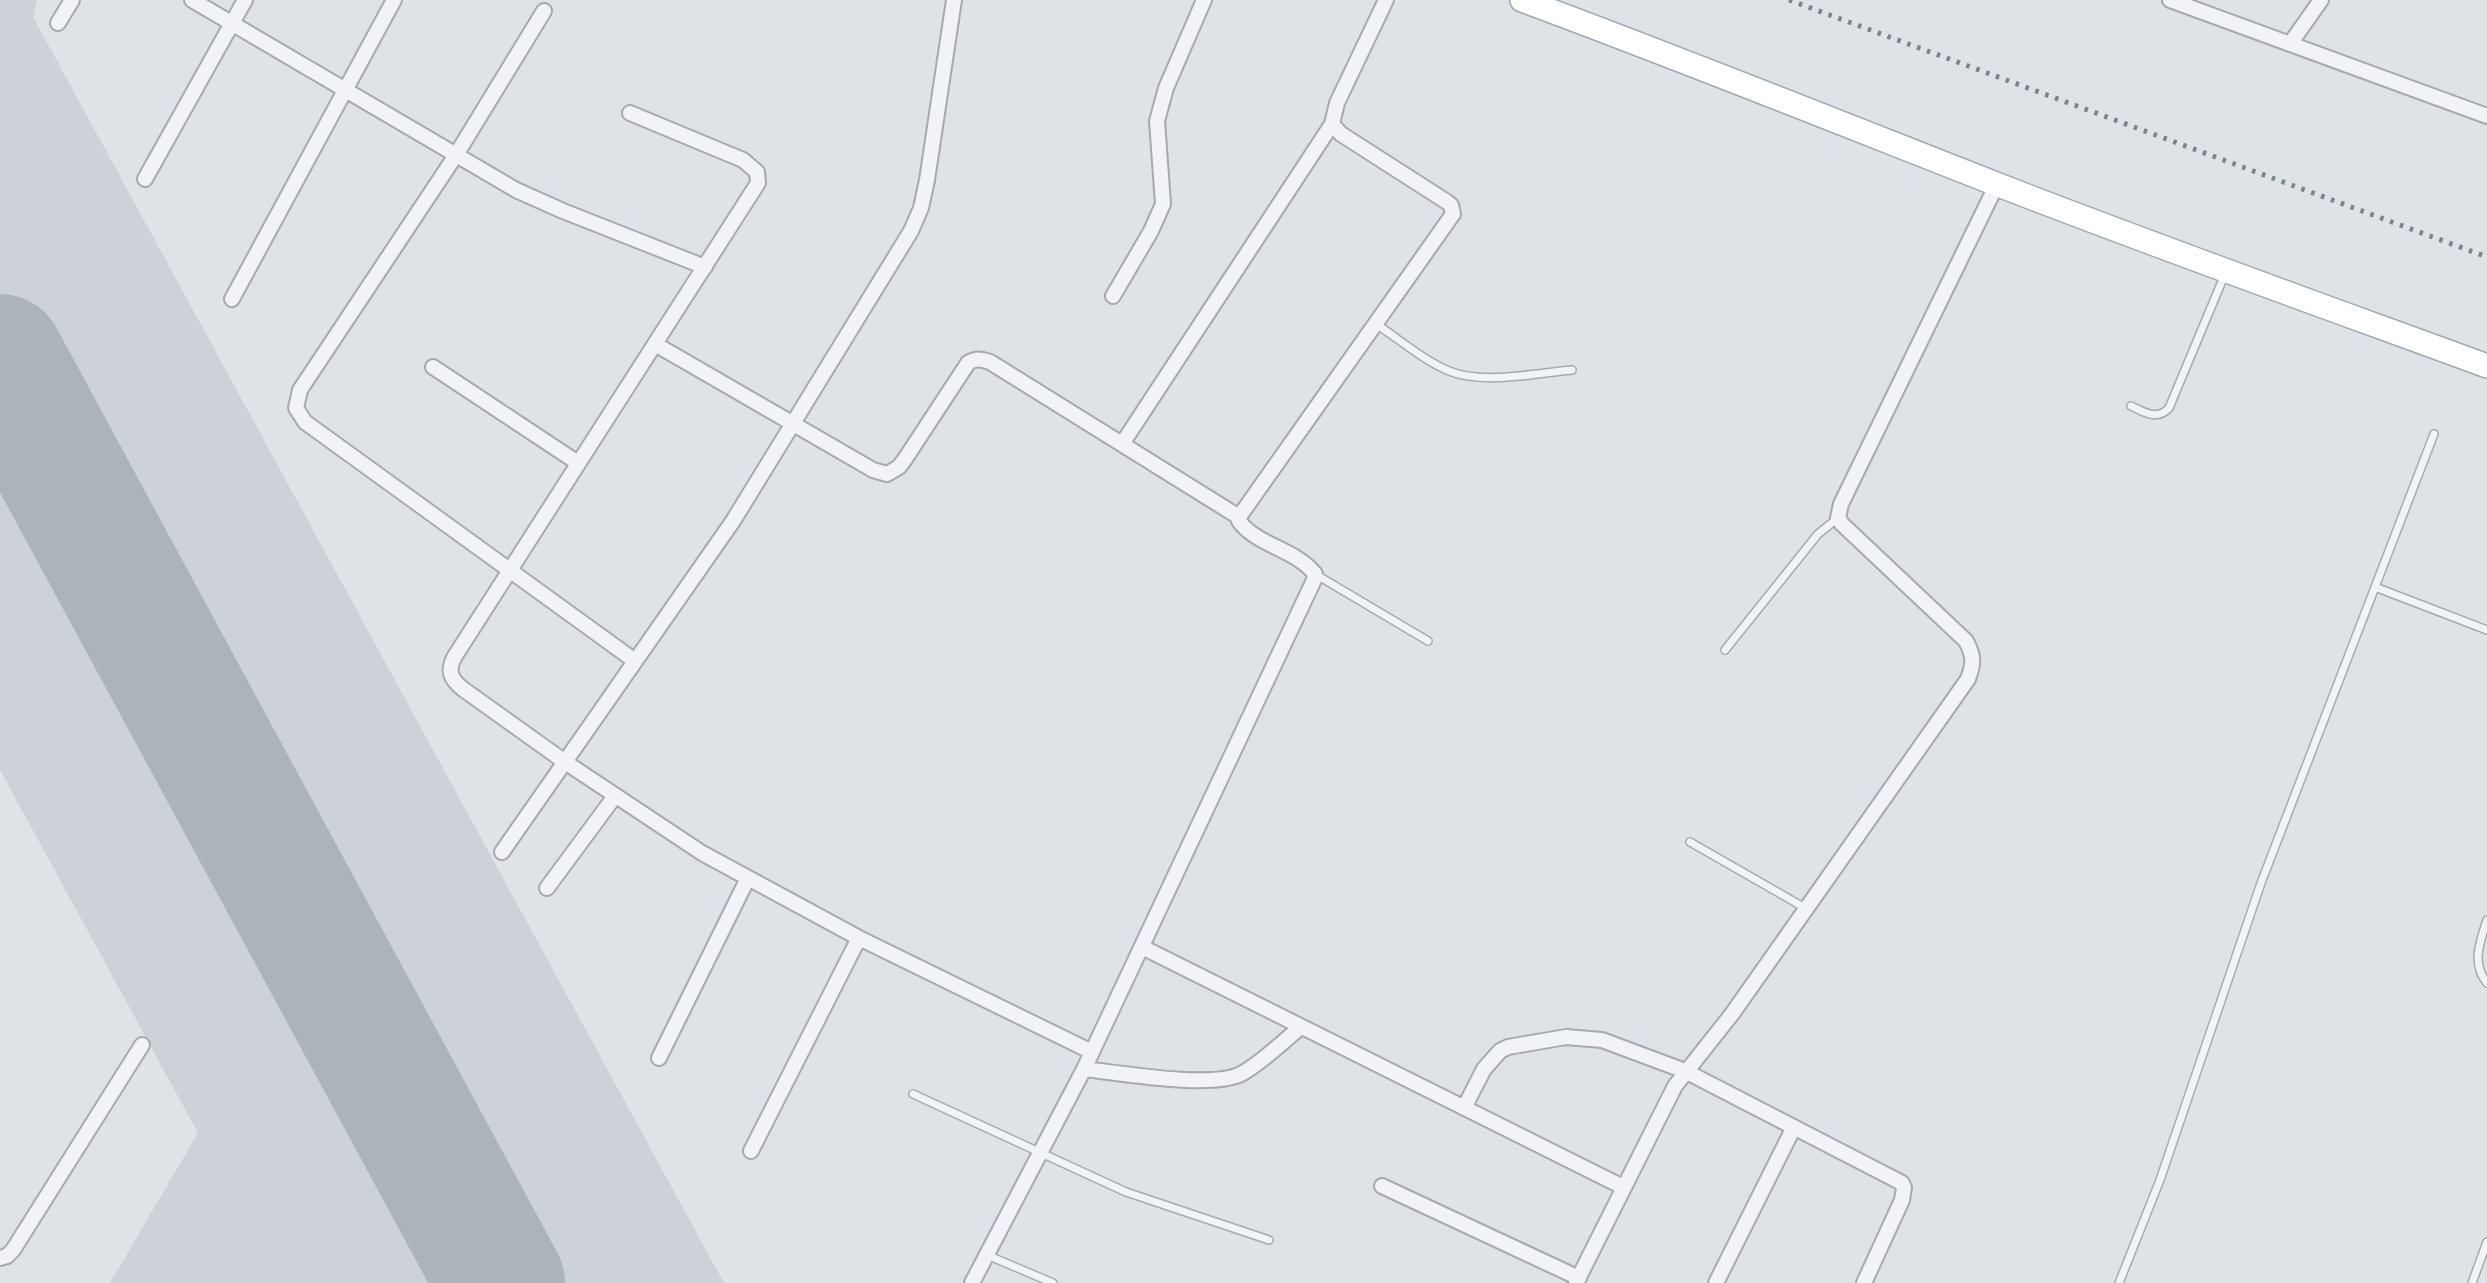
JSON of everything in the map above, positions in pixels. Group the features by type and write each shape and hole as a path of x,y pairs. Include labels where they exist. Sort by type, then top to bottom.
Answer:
{"main road":[{"path":"1522,0 2226,271 2487,366"}],"street":[{"path":"58,23 72,0"},
{"path":"192,0 516,190 705,267"},
{"path":"145,179 245,0"},
{"path":"232,299 394,0"},
{"path":"502,852 733,521 897,256 921,208 954,0"},
{"path":"1112,296 1151,231 1163,204 1157,121 1166,88 1204,0"},
{"path":"1122,444 1332,124 1336,103 1386,0"},
{"path":"2170,0 2487,116"},
{"path":"2290,44 2321,0"},
{"path":"544,10 456,155 300,390 296,408 305,422 635,661"},
{"path":"630,113 743,160 757,172 758,183 450,664 451,677 463,689 565,762 702,853 859,938 1092,1052"},
{"path":"1239,517 1450,220 1453,210 1447,202 1341,134 1332,124"},
{"path":"1382,1186 1577,1280 1658,1116 1685,1071 1732,1014 1968,678 1973,666 1973,654 1966,641 1838,518 1842,504 1997,184"},
{"path":"655,344 873,470 887,474 899,467 905,459 968,363 981,359 1239,517 1239,521 1249,531 1306,565 1315,574 1311,589 1084,1069 972,1283"},
{"path":"433,367 578,463"},
{"path":"547,888 615,796"},
{"path":"659,1058 748,878"},
{"path":"751,1151 859,938"},
{"path":"1142,947 1623,1187"},
{"path":"1084,1069 1199,1081 1225,1080 1252,1067 1301,1027"},
{"path":"1464,1108 1485,1069 1500,1051 1508,1047 1566,1037 1602,1040 1685,1071 1897,1180 1905,1188 1864,1283"},
{"path":"0,1258 13,1250 142,1045"},
{"path":"1716,1283 1794,1127"}],"lane":[{"path":"2131,406 2154,415 2160,415 2169,408 2226,271"},
{"path":"1376,324 1433,362 1449,371 1467,376 1572,370"},
{"path":"2119,1283 2160,1180 2261,883 2434,433"},
{"path":"1725,650 1813,539 1838,518"},
{"path":"1315,574 1428,642"},
{"path":"2375,587 2487,629"},
{"path":"1690,842 1807,909"},
{"path":"2487,920 2478,948 2477,962 2480,974 2487,983"},
{"path":"913,1094 1126,1192 1269,1240"},
{"path":"2472,1283 2487,1242"},
{"path":"987,1255 1053,1283"}],"shaded area":[{"path":"0,0 37,0 33,17 724,1283 110,1283 198,1133 0,770"}],"runway":[{"path":"0,358 501,1283"}],"railway":[{"path":"1789,0 2487,257"}]}
